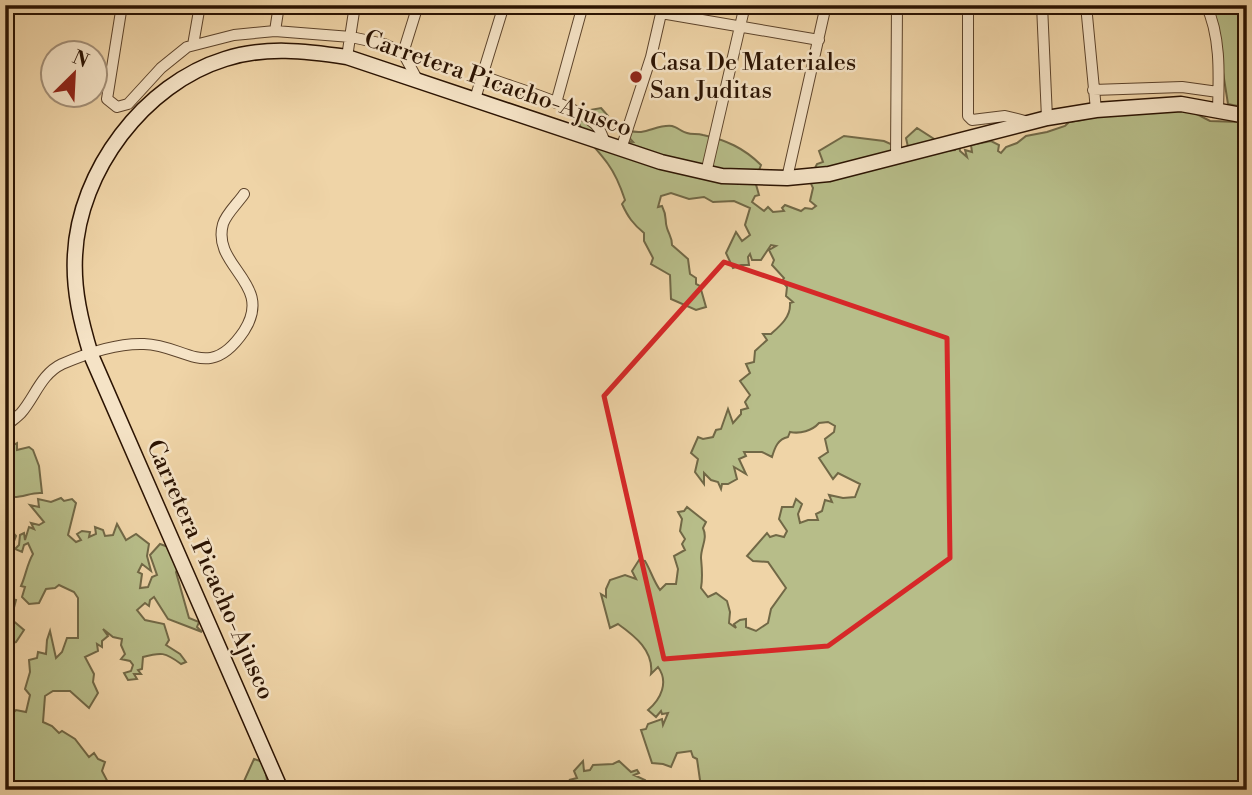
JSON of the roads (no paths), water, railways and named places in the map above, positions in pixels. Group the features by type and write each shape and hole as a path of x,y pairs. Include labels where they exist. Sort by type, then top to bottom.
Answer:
{"main road":[{"name":"Carretera Picacho-Ajusco","path":"281,790 91,355 76,295 75,256 78,230 88,193 120,136 164,92 196,71 225,59 259,52 296,50 346,57 661,162 722,176 787,178 829,174 1047,118 1096,110 1181,104 1247,116"}],"street":[{"path":"122,5 107,99 117,107 128,104 161,68 187,47 234,35 275,31 351,37 384,44 403,52 417,79"},
{"path":"193,45 200,5"},
{"path":"275,31 279,5"},
{"path":"346,57 355,5"},
{"path":"403,52 418,5"},
{"path":"475,99 504,5"},
{"path":"556,103 583,5"},
{"path":"706,173 745,5"},
{"path":"787,178 826,5"},
{"path":"896,157 897,5"},
{"path":"968,5 968,116 972,120 1006,117 1030,123"},
{"path":"1042,5 1047,118"},
{"path":"1086,5 1096,110"},
{"path":"1206,5 1214,29 1218,109"},
{"path":"621,149 651,57 662,9 819,40"},
{"path":"483,76 556,103 588,119 597,126 605,144"},
{"path":"1148,87 1149,106"},
{"path":"1093,90 1182,87 1218,92"},
{"path":"1181,104 1182,87"},
{"path":"5,427 22,412 45,376 60,365 128,345 147,344 197,358 211,359 228,349 244,331 252,313 253,299 248,285 225,252 221,240 223,222 244,194"}],"place":[{"name":"Casa De Materiales San Juditas","path":"636,77"}]}
